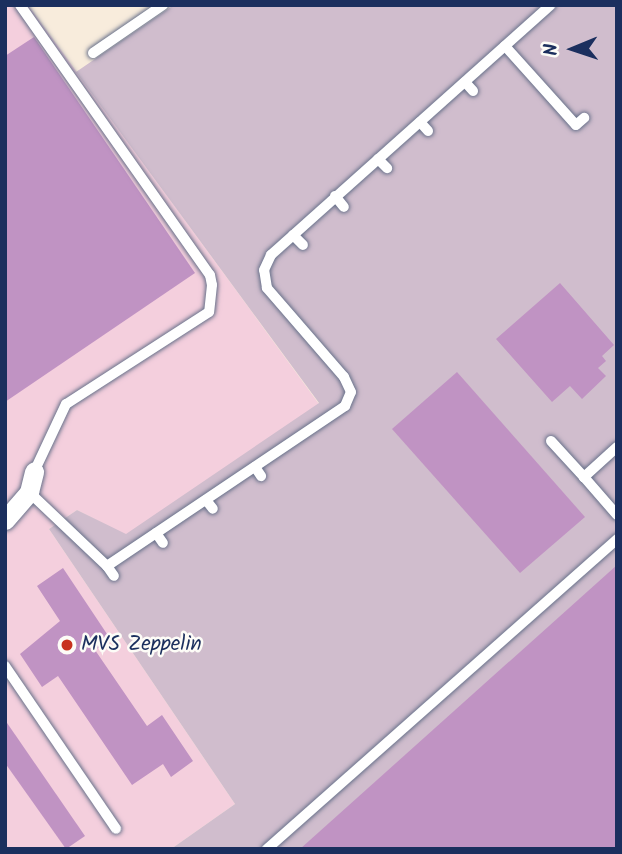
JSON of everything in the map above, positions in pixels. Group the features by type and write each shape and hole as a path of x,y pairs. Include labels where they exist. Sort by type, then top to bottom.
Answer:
{"street":[{"path":"5,520 29,492 33,472"}],"lane":[{"path":"20,5 210,275 212,285 209,312 66,404 33,472"},
{"path":"93,53 163,5"},
{"path":"107,566 156,533 209,504 308,437 345,407 351,392 344,377 267,288 264,270 271,255 551,5"},
{"path":"505,46 576,125 584,118"},
{"path":"465,82 472,91"},
{"path":"420,122 428,131"},
{"path":"378,159 387,168"},
{"path":"335,196 344,207"},
{"path":"293,235 303,245"},
{"path":"551,441 617,515"},
{"path":"583,477 617,447"},
{"path":"29,492 107,566 114,576"},
{"path":"156,533 163,543"},
{"path":"267,849 617,539"},
{"path":"5,666 116,829"}],"shaded area":[{"path":"5,5 28,5 319,404 126,535 77,510 49,529 235,804 171,849 5,849"},
{"path":"174,5 617,5 617,849 171,849 235,804 49,529 77,510 126,534 319,403 76,72"}],"building":[{"path":"34,37 195,273 5,402 5,56"},
{"path":"560,283 614,345 602,356 606,361 598,368 606,376 582,399 570,386 552,402 496,339"},
{"path":"457,372 585,517 520,573 392,429"},
{"path":"617,565 617,849 300,849"},
{"path":"63,568 111,640 95,650 147,726 162,715 193,761 171,777 163,764 132,785 58,676 42,687 20,654 60,621 37,586"},
{"path":"5,720 85,836 66,849 5,763"}],"place":[{"name":"MVS Zeppelin","path":"67,645"}]}
